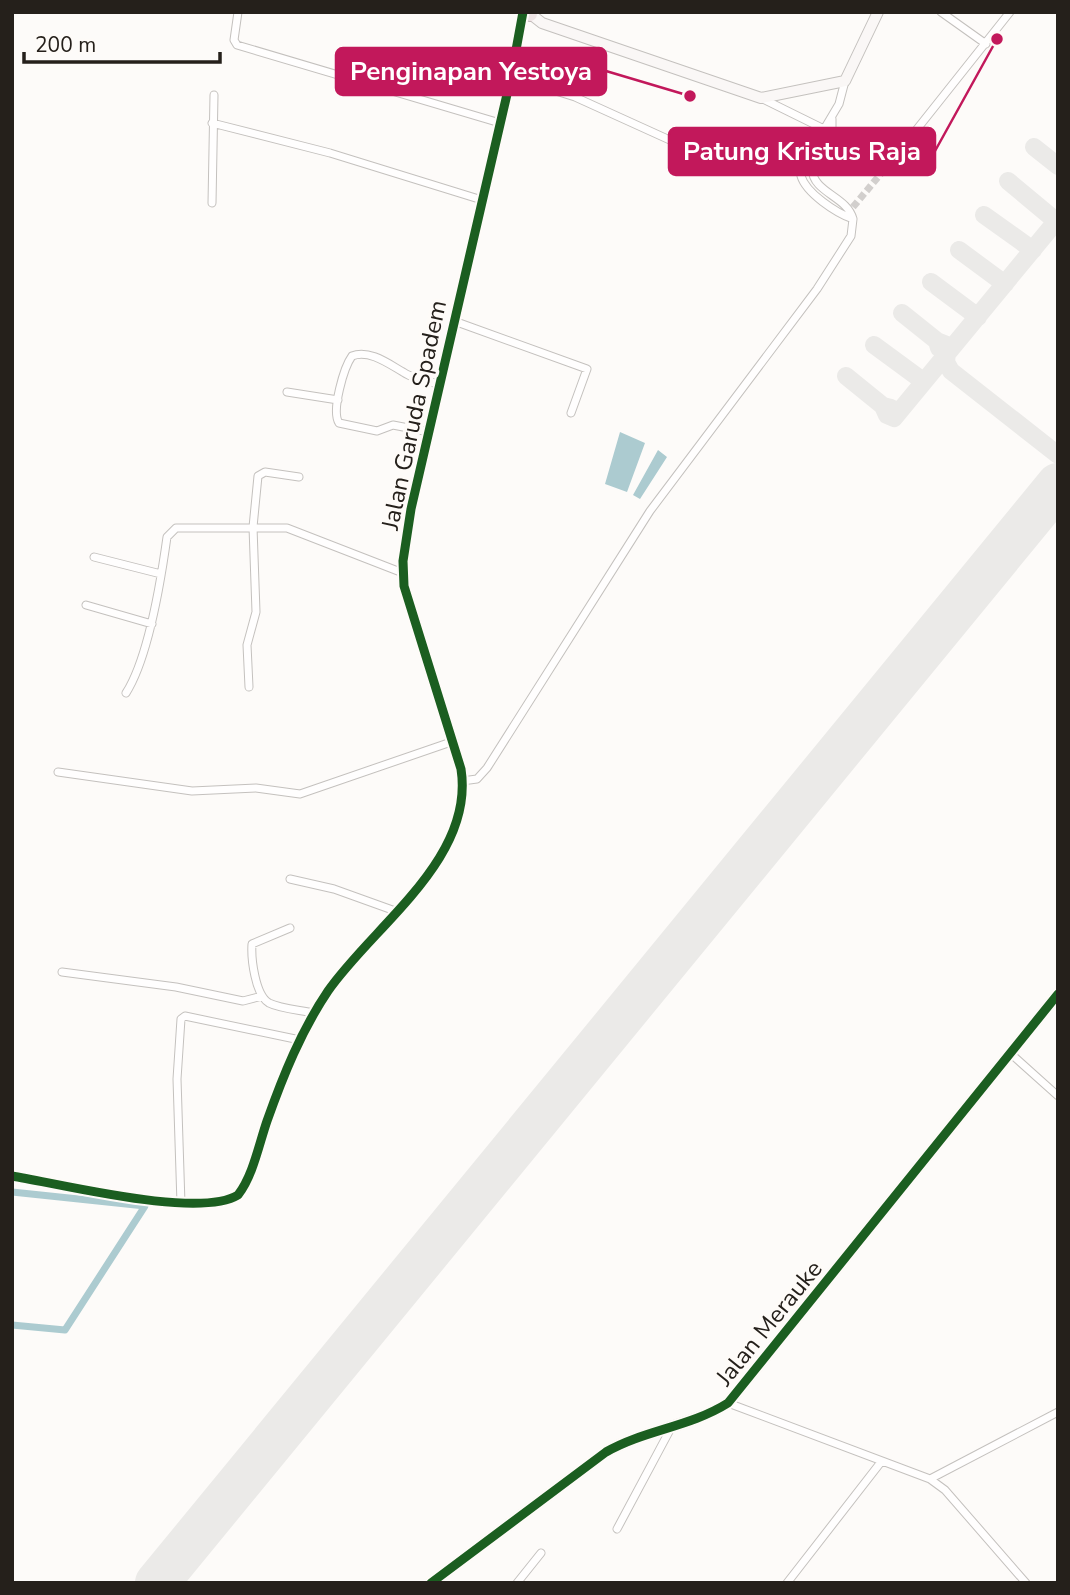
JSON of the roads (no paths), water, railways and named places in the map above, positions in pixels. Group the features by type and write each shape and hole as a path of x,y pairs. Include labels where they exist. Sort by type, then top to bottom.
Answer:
{"street":[{"path":"238,12 234,40 237,45 500,123"},
{"path":"462,781 477,779 487,768 650,510 817,289 851,236 851,213 818,184 812,175 812,169 832,132 832,120 845,81 878,12"},
{"path":"941,12 986,44"},
{"path":"894,158 1010,12"},
{"path":"527,14 542,23 761,99 832,132"},
{"name":"Jalan Garuda Spadem","path":"12,1176 181,1204 215,1203 231,1199 241,1192 300,1040 314,1013 347,968 430,873 442,852 458,808 462,781 454,741 404,586 408,523 527,14"},
{"path":"512,77 585,102 727,166"},
{"path":"761,99 845,81"},
{"path":"212,203 214,95"},
{"path":"832,120 804,163 801,176 808,188 851,213"},
{"path":"212,123 330,153 482,200"},
{"path":"454,321 587,369 571,412"},
{"path":"429,432 393,425 377,431 339,423 336,419 338,400 346,366 352,356 359,353 392,363 404,373 440,384"},
{"path":"287,392 338,400"},
{"path":"249,687 247,645 256,612 253,527 259,474 299,477"},
{"path":"125,692 133,681 152,624 167,537 173,530 253,527 296,530 403,573"},
{"path":"94,556 161,573"},
{"path":"86,606 152,624"},
{"path":"58,772 182,790 256,788 300,794 454,741"},
{"path":"290,879 334,889 398,912"},
{"path":"290,928 252,944 253,962 262,996 269,1003 314,1013"},
{"path":"62,972 176,987 243,1001 262,996"},
{"name":"Jalan Merauke","path":"431,1583 606,1452 701,1417 728,1403 1058,994"},
{"path":"181,1204 177,1079 181,1019 185,1016 300,1040"},
{"path":"1010,1053 1058,1096"},
{"path":"728,1403 930,1479 945,1490 1026,1583"},
{"path":"930,1479 1058,1412"},
{"path":"617,1529 671,1427"},
{"path":"787,1583 881,1462"},
{"path":"517,1583 541,1553"}],"water":[{"path":"620,432 645,443 627,492 605,484"},
{"path":"658,450 667,457 640,499 633,495"}],"waterway":[{"path":"12,1192 145,1206 65,1330 12,1325"}],"tunnel":[{"path":"853,207 894,158"}],"place":[{"name":"Patung Kristus Raja","path":"997,39"},
{"name":"Penginapan Yestoya","path":"690,96"}]}
